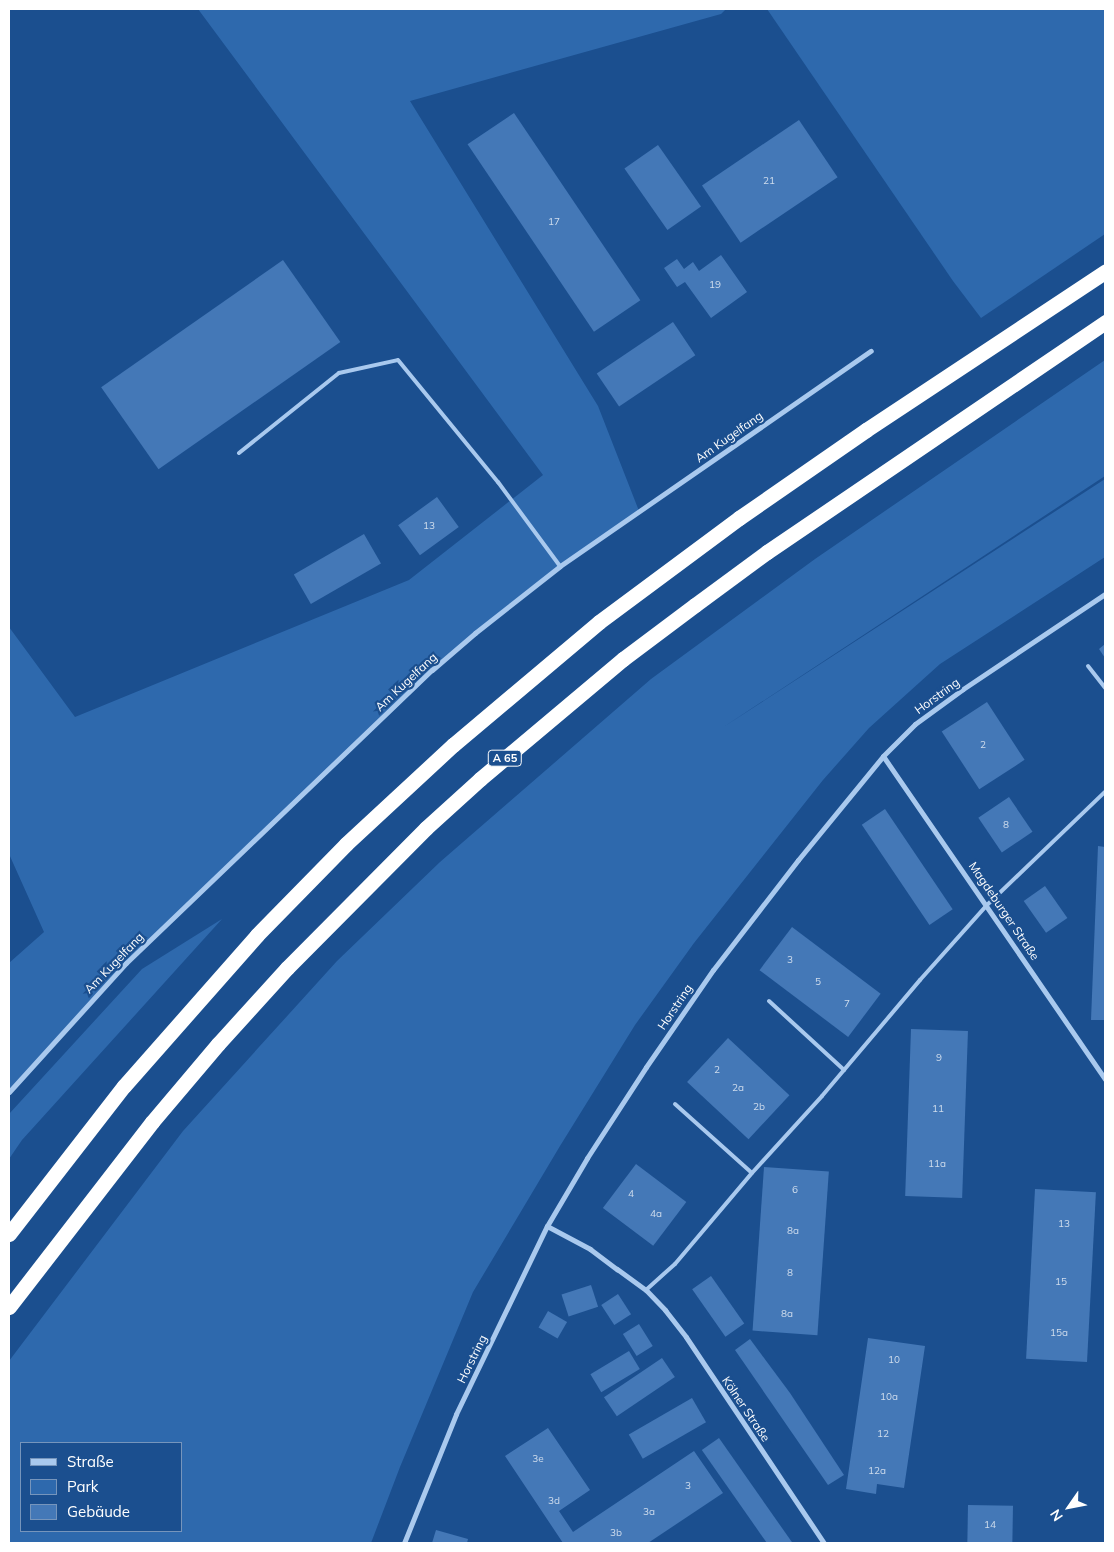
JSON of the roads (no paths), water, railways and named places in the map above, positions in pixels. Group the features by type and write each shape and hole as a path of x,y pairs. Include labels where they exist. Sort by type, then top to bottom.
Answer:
{"highway":[{"path":"9,1234 124,1086 257,935 346,844 453,745 600,622 731,524 866,430 1105,272"},
{"name":"A 65","path":"9,1307 152,1122 218,1044 287,968 426,828 480,779 624,659 775,546 1105,322"}],"street":[{"name":"Am Kugelfang","path":"9,1092 126,963 432,670 475,632 560,566 871,350"},
{"name":"Horstring","path":"404,1543 456,1414 547,1226 641,1075 713,970 798,860 883,756 915,724 940,705 1105,594"},
{"name":"Magdeburger Straße","path":"883,756 1105,1079"},
{"name":"Kölner Straße","path":"547,1226 590,1249 646,1290 686,1337 824,1543"}],"lane":[{"path":"239,453 339,373 398,360 498,482 560,566"},
{"path":"1088,666 1105,688"},
{"path":"646,1290 675,1264 752,1173 822,1096 920,980 987,905 1105,792"},
{"path":"769,1001 844,1070"},
{"path":"675,1104 752,1173"}]}
